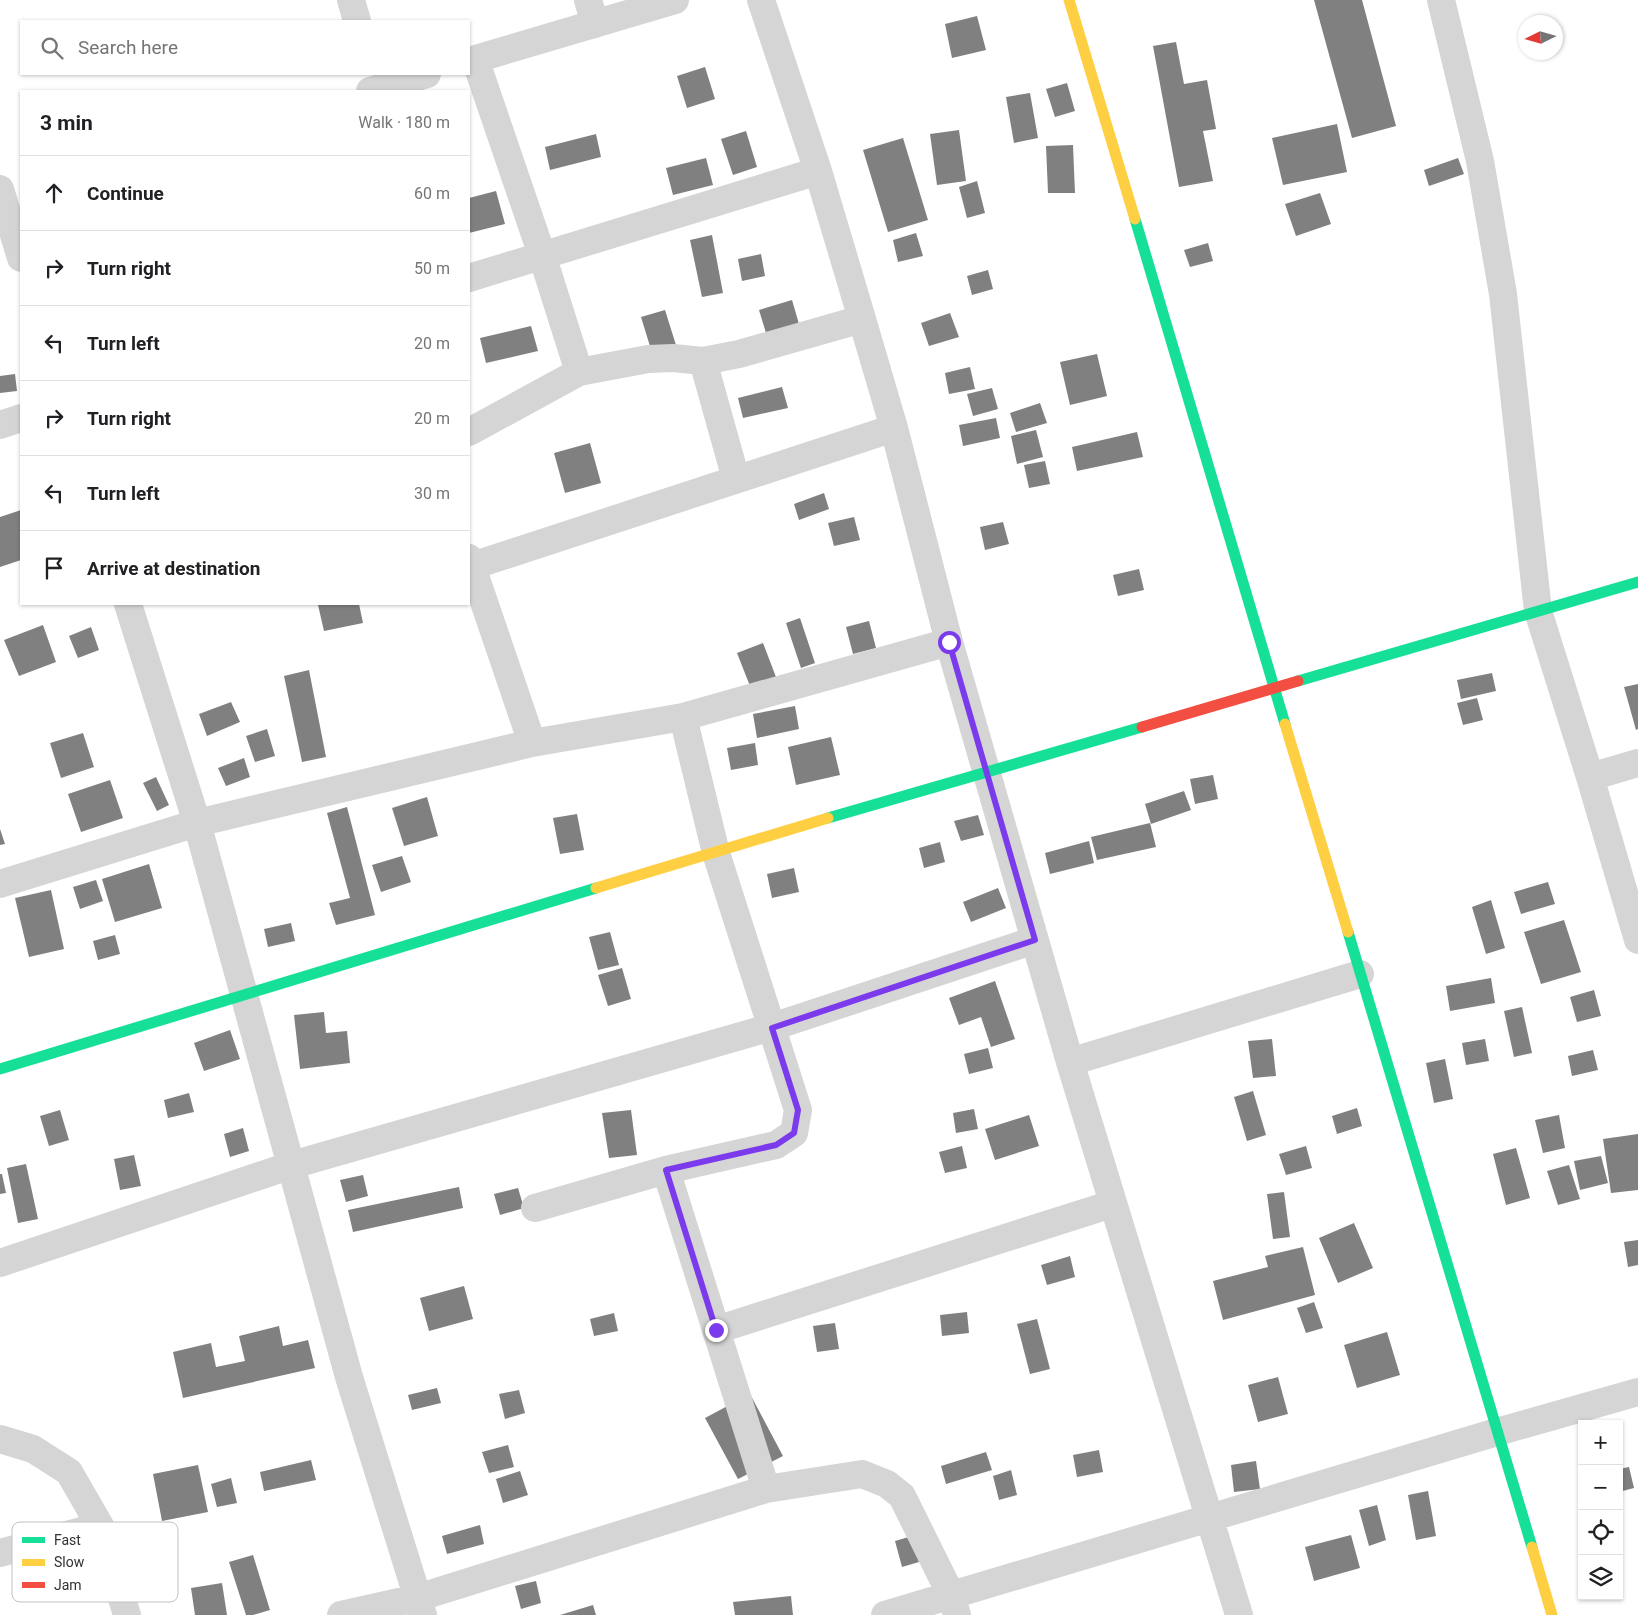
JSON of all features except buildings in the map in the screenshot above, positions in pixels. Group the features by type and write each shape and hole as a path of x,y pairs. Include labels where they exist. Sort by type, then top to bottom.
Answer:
{"street":[{"path":"351,0 357,20"},
{"path":"579,372 542,255 472,60 592,12 675,0"},
{"path":"761,0 818,171 862,319 894,428 949,642 1070,1062 1112,1204 1240,1615"},
{"path":"1069,0 1552,1615"},
{"path":"1441,0 1480,161 1503,294 1538,611 1638,940"},
{"path":"374,85 422,75"},
{"path":"470,278 818,171"},
{"path":"7,201 20,254"},
{"path":"470,431 579,372 648,359 673,358 703,361 739,354 862,319"},
{"path":"703,361 736,479"},
{"path":"0,425 20,418"},
{"path":"532,743 470,562 894,428"},
{"path":"0,1069 987,771 1638,582"},
{"path":"128,605 197,823 349,1377 420,1607"},
{"path":"0,884 197,823 532,743 683,717 949,642"},
{"path":"535,1208 666,1170 776,1145 794,1133 798,1110 716,853 683,717"},
{"path":"1590,777 1638,763"},
{"path":"0,1263 292,1165 772,1028 1035,940"},
{"path":"1070,1062 1360,974"},
{"path":"666,1170 766,1490"},
{"path":"716,1330 1112,1204"},
{"path":"884,1615 954,1605 1210,1518 1638,1392"},
{"path":"0,1439 33,1449 69,1472 98,1522"},
{"path":"341,1615 420,1607 766,1490 862,1474 887,1484 902,1496 954,1605"},
{"path":"123,1602 127,1615"}],"traffic: fast":[{"path":"1135,219 1285,724"},
{"path":"1298,681 1638,582"},
{"path":"828,818 1142,727"},
{"path":"0,1069 596,888"},
{"path":"1348,932 1532,1547"}],"traffic: slow":[{"path":"1069,0 1135,219"},
{"path":"1285,724 1348,932"},
{"path":"596,888 828,818"},
{"path":"1532,1547 1552,1615"}],"traffic: jam":[{"path":"1142,727 1298,681"}],"route":[{"path":"716,1330 666,1170 776,1145 794,1133 798,1110 772,1028 1035,940 949,642"}]}
